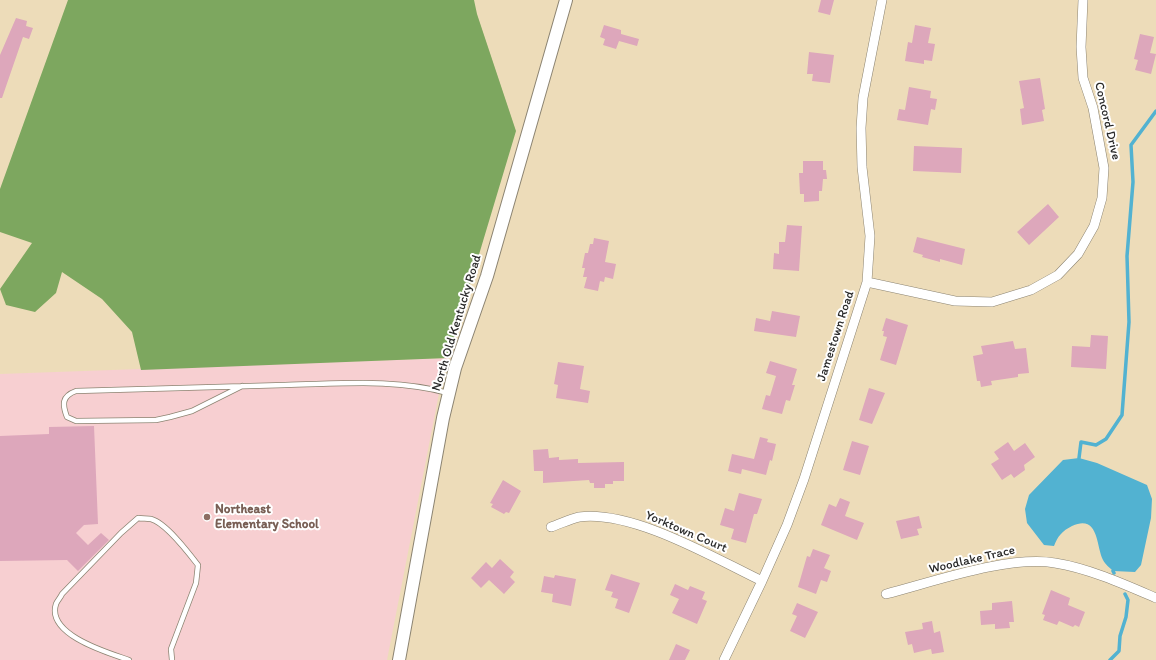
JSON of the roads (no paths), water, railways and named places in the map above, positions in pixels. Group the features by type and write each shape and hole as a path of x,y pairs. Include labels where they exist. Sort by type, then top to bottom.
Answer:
{"street":[{"name":"North Old Kentucky Road","path":"399,660 443,418 455,368 487,276 566,0"},
{"name":"Jamestown Road","path":"724,660 787,525 804,479 867,282 870,236 862,167 861,128 863,98 882,0"},
{"name":"Concord Drive","path":"867,282 955,301 992,302 1031,290 1058,275 1078,254 1094,226 1102,198 1104,168 1093,108 1083,78 1081,46 1083,0"},
{"name":"Yorktown Court","path":"551,528 579,517 608,518 671,537 762,581"},
{"name":"Woodlake Trace","path":"886,594 989,567 1023,561 1055,562 1082,569 1156,598"}],"lane":[{"path":"242,386 192,411 156,420 76,421 67,417 63,408 63,400 68,394 76,391 242,386 377,383 430,388 450,393"},
{"path":"129,660 102,651 68,634 56,619 56,605 62,594 121,533 138,518 152,519 164,528 179,541 198,565 196,583 171,649 172,660"}],"water":[{"path":"1079,458 1097,463 1147,485 1152,499 1151,518 1141,565 1135,572 1113,571 1108,566 1103,560 1095,533 1087,524 1081,523 1072,526 1063,532 1054,546 1044,545 1027,523 1025,509 1029,495 1063,460"}],"waterway":[{"path":"1079,458 1081,442 1096,445 1106,439 1122,415 1129,322 1127,256 1133,182 1131,145 1156,111"},
{"path":"1110,660 1119,651 1120,636 1126,617 1128,600 1125,594"}],"place":[{"name":"Northeast Elementary School","path":"207,517"}]}
